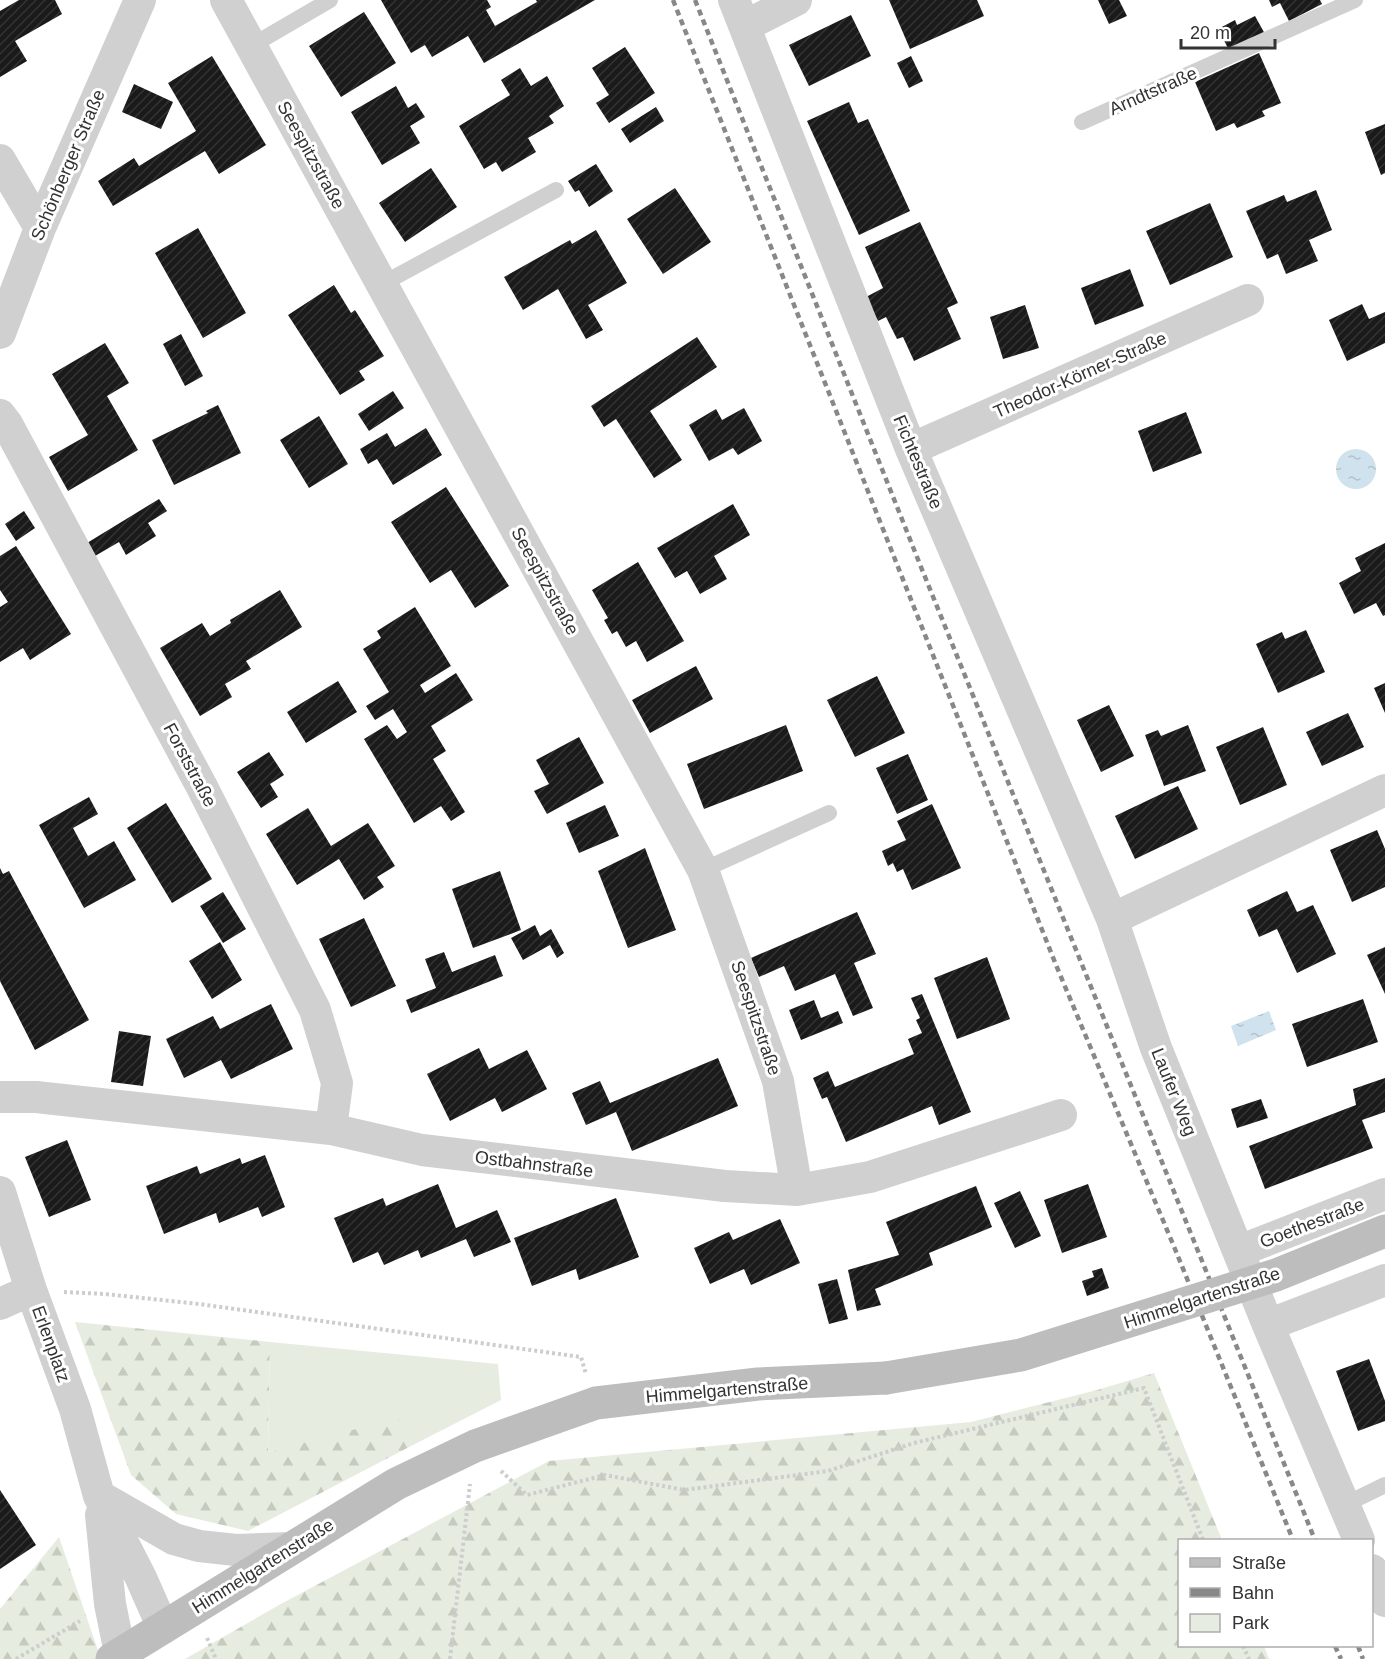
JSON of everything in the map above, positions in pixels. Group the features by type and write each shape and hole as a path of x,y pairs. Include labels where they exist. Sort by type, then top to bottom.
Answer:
{"street":[{"name":"Schönberger Straße","path":"0,333 40,228 141,0"},
{"name":"Seespitzstraße","path":"226,0 703,870 778,1081 797,1190"},
{"path":"739,13 796,0"},
{"name":"Fichtestraße","path":"739,13 911,449 1112,920"},
{"path":"0,160 40,228"},
{"name":"Theodor-Körner-Straße","path":"911,449 1248,300"},
{"name":"Forststraße","path":"0,415 7,424 202,787 315,1010 337,1083 331,1129"},
{"path":"1112,920 1385,790"},
{"name":"Laufer Weg","path":"1112,920 1156,1048 1268,1325 1359,1539"},
{"name":"Ostbahnstraße","path":"0,1097 36,1097 331,1129 422,1150 725,1186 797,1190 870,1177 1061,1115"},
{"name":"Erlenplatz","path":"0,1192 32,1293 75,1409 99,1496 116,1656"},
{"name":"Goethestraße","path":"1239,1251 1385,1194"},
{"name":"Himmelgartenstraße","path":"116,1656 396,1484 475,1446 596,1403 758,1384 886,1378 1021,1355 1276,1275 1385,1231"},
{"path":"1268,1325 1385,1280"},
{"path":"0,1304 32,1293"},
{"path":"99,1496 174,1539 199,1546 236,1550 292,1548"},
{"name":"Erlenplatz","path":"99,1496 141,1578 163,1628"},
{"path":"1373,1574 1385,1601"}],"lane":[{"path":"251,46 330,0"},
{"name":"Arndtstraße","path":"1082,122 1355,0"},
{"path":"382,284 556,189"},
{"path":"703,870 828,813"},
{"path":"1344,1505 1385,1485"}],"path":[{"path":"32,1293 116,1295 581,1357 596,1403"},
{"path":"475,1446 527,1495 605,1475 684,1490 828,1471 914,1443 1144,1388 1203,1539"},
{"path":"450,1659 462,1538 475,1446"},
{"path":"16,1659 110,1604"}],"green space":[{"path":"75,1322 270,1342 268,1452 399,1417 413,1445 248,1531 176,1514 131,1475"},
{"path":"270,1342 498,1364 501,1400 413,1445 398,1418 268,1452"},
{"path":"1154,1373 1222,1539 1178,1539 1178,1647 1264,1647 1269,1659 185,1659 279,1605 549,1461 971,1422"},
{"path":"59,1537 101,1659 0,1659 0,1609"}],"water":[{"path":"1356,449 1370,455 1376,469 1370,483 1356,489 1342,483 1336,469 1342,455"},
{"path":"1269,1011 1276,1030 1238,1046 1231,1026"}],"building":[{"path":"19,0 55,0 62,14 15,41 27,61 0,77 0,11"},
{"path":"381,0 487,0 491,7 486,10 495,26 537,2 536,0 595,0 484,63 468,36 432,57 425,45 411,53"},
{"path":"889,0 977,0 984,16 910,49"},
{"path":"1098,0 1119,0 1127,16 1109,24"},
{"path":"1269,0 1320,0 1322,4 1289,21 1280,3 1272,7"},
{"path":"364,12 396,63 341,97 309,46"},
{"path":"851,15 871,56 809,86 789,45"},
{"path":"1255,16 1265,34 1230,52 1218,29 1235,20 1237,25"},
{"path":"625,47 655,93 609,123 596,103 609,95 592,68"},
{"path":"1259,53 1281,103 1262,111 1265,116 1237,128 1234,123 1216,131 1195,82"},
{"path":"212,56 266,145 219,174 205,151 113,206 98,181 134,158 139,166 196,131 168,83"},
{"path":"911,56 923,81 909,88 897,63"},
{"path":"520,68 531,86 547,76 564,106 549,116 554,123 528,138 536,152 502,172 496,162 484,169 459,126 510,95 501,80"},
{"path":"134,84 173,102 161,129 122,112"},
{"path":"396,86 408,108 416,103 425,117 410,126 420,143 382,165 351,112"},
{"path":"849,102 858,123 868,119 910,211 859,235 807,121"},
{"path":"656,107 664,121 630,143 621,129"},
{"path":"1385,124 1385,173 1381,175 1365,132"},
{"path":"596,164 613,191 589,207 579,190 575,192 568,181"},
{"path":"431,168 457,207 405,242 379,203"},
{"path":"675,188 711,242 663,274 627,219"},
{"path":"1316,190 1332,230 1309,240 1318,261 1286,274 1278,254 1267,259 1246,211 1284,195 1287,202"},
{"path":"1210,203 1233,257 1170,285 1146,231"},
{"path":"920,222 958,303 947,308 961,339 914,361 903,337 897,339 886,317 878,321 866,297 883,288 865,247"},
{"path":"198,228 246,313 203,338 155,253"},
{"path":"596,230 627,283 588,305 603,330 586,339 558,289 523,310 504,277 570,240 572,244"},
{"path":"1130,269 1144,306 1095,325 1081,288"},
{"path":"334,285 351,313 355,310 384,356 359,371 365,380 340,395 288,315"},
{"path":"1362,304 1369,319 1385,312 1385,343 1347,361 1329,320"},
{"path":"1025,305 1039,348 1003,359 990,317"},
{"path":"181,334 203,376 185,386 163,344"},
{"path":"697,337 717,367 650,411 682,460 654,478 616,419 604,427 591,406"},
{"path":"105,343 129,383 107,396 138,450 68,491 49,457 88,435 52,374"},
{"path":"393,391 404,408 369,431 358,414"},
{"path":"218,405 241,453 174,485 152,440 208,413 206,411"},
{"path":"744,408 762,441 738,455 733,448 709,461 689,425 716,409 722,420"},
{"path":"1186,412 1202,453 1153,472 1138,431"},
{"path":"319,416 348,464 309,488 280,440"},
{"path":"426,428 442,455 393,485 377,459 368,464 360,449 387,433 395,447"},
{"path":"446,487 509,586 475,608 451,570 430,583 391,522"},
{"path":"159,499 167,511 148,523 156,536 126,555 119,542 95,556 87,543"},
{"path":"733,504 750,535 714,556 727,579 700,594 687,571 675,578 657,548"},
{"path":"24,511 35,528 16,541 5,524"},
{"path":"1385,543 1385,615 1383,616 1376,603 1354,614 1339,583 1361,571 1355,558"},
{"path":"16,546 71,634 30,660 23,648 0,662 0,607 8,602 0,590 0,556"},
{"path":"638,562 684,641 647,662 636,641 626,647 617,631 612,634 604,620 608,618 592,590"},
{"path":"280,590 302,627 246,661 251,669 225,684 232,697 200,716 160,648 202,623 210,636 231,623 230,620"},
{"path":"415,607 451,666 420,685 425,693 456,673 473,700 431,726 446,751 433,759 465,812 451,821 441,806 414,823 364,739 387,725 397,739 407,732 393,709 375,720 366,706 389,692 363,649 381,638 377,631"},
{"path":"1306,630 1325,672 1278,693 1256,644 1282,632 1285,639"},
{"path":"696,666 713,699 650,733 632,700"},
{"path":"877,676 905,733 855,757 827,700"},
{"path":"338,681 357,712 306,743 287,712"},
{"path":"1385,683 1385,713 1374,688"},
{"path":"1109,705 1134,756 1101,772 1077,720"},
{"path":"1348,713 1364,747 1322,766 1306,732"},
{"path":"786,725 803,771 704,809 687,764"},
{"path":"1188,725 1206,771 1164,786 1145,735 1158,730 1161,736"},
{"path":"1263,727 1287,785 1240,805 1216,747"},
{"path":"579,737 604,783 547,814 534,791 549,784 536,760"},
{"path":"269,752 284,775 270,784 278,797 261,808 237,772"},
{"path":"908,754 928,800 897,814 876,768"},
{"path":"1178,786 1198,829 1135,859 1115,816"},
{"path":"89,797 98,814 73,828 88,856 114,841 136,880 84,908 39,825"},
{"path":"166,803 212,879 172,903 127,828"},
{"path":"932,804 961,868 912,890 903,869 897,872 893,863 888,866 882,851 906,840 897,821"},
{"path":"605,805 619,836 579,853 566,823"},
{"path":"308,808 331,846 368,823 395,866 377,877 384,887 364,900 339,859 297,885 266,834"},
{"path":"1377,830 1385,849 1385,887 1352,902 1330,850"},
{"path":"645,848 676,930 628,948 598,871"},
{"path":"0,868 3,874 9,871 89,1020 35,1050 0,981"},
{"path":"500,871 521,930 473,948 452,889"},
{"path":"1287,891 1297,912 1313,905 1336,954 1297,973 1277,929 1259,937 1247,910"},
{"path":"223,892 246,929 223,943 200,906"},
{"path":"857,912 876,954 854,963 873,1008 853,1016 835,974 795,991 784,966 759,977 751,958"},
{"path":"364,918 396,986 351,1007 319,939"},
{"path":"535,925 540,936 551,929 564,953 557,958 550,945 523,960 511,938"},
{"path":"220,942 242,980 212,999 189,961"},
{"path":"1385,947 1385,994 1367,955"},
{"path":"444,952 452,972 495,955 503,976 411,1013 406,1000 436,988 425,959"},
{"path":"987,957 1010,1019 957,1039 934,978"},
{"path":"922,994 971,1112 939,1125 932,1106 846,1142 827,1097 822,1099 813,1078 828,1071 835,1087 914,1054 908,1039 922,1033 916,1020 920,1018 911,998"},
{"path":"1363,999 1378,1042 1307,1067 1292,1024"},
{"path":"814,1000 821,1018 838,1011 843,1023 801,1040 789,1010"},
{"path":"271,1004 293,1049 231,1079 221,1060 184,1078 166,1039 213,1016 220,1029"},
{"path":"119,1031 151,1036 143,1086 111,1082"},
{"path":"479,1048 489,1069 527,1050 547,1089 502,1112 495,1098 450,1121 427,1074"},
{"path":"718,1058 738,1106 632,1151 616,1112 586,1125 572,1093 600,1081 610,1103"},
{"path":"1385,1078 1385,1112 1362,1120 1373,1148 1265,1189 1249,1146 1356,1105 1353,1089"},
{"path":"1261,1099 1268,1118 1237,1128 1231,1109"},
{"path":"67,1140 91,1200 49,1217 25,1157"},
{"path":"265,1155 285,1207 262,1217 258,1207 219,1223 216,1213 164,1234 146,1186 197,1166 200,1174 240,1158 242,1164"},
{"path":"438,1184 456,1228 497,1210 511,1242 474,1257 466,1239 421,1258 418,1250 384,1265 378,1252 353,1263 334,1218 383,1198 386,1206"},
{"path":"1088,1184 1107,1237 1062,1253 1044,1200"},
{"path":"976,1186 992,1227 929,1253 933,1265 875,1289 881,1305 857,1311 848,1270 899,1255 886,1222"},
{"path":"1020,1191 1041,1236 1015,1248 994,1203"},
{"path":"616,1198 639,1257 579,1280 576,1269 532,1286 514,1238"},
{"path":"780,1219 800,1263 751,1285 744,1269 710,1284 694,1248 729,1232 733,1240"},
{"path":"1102,1268 1109,1288 1087,1296 1082,1281 1094,1277 1092,1271"},
{"path":"837,1279 848,1319 829,1324 818,1284"},
{"path":"1369,1359 1385,1401 1385,1421 1358,1431 1336,1371"},
{"path":"0,1490 36,1545 0,1569"}],"railway":[{"path":"673,0 1056,965 1293,1539"},
{"path":"695,0 921,567 1315,1539"},
{"path":"1335,1647 1341,1659"},
{"path":"1358,1647 1363,1659"}]}
